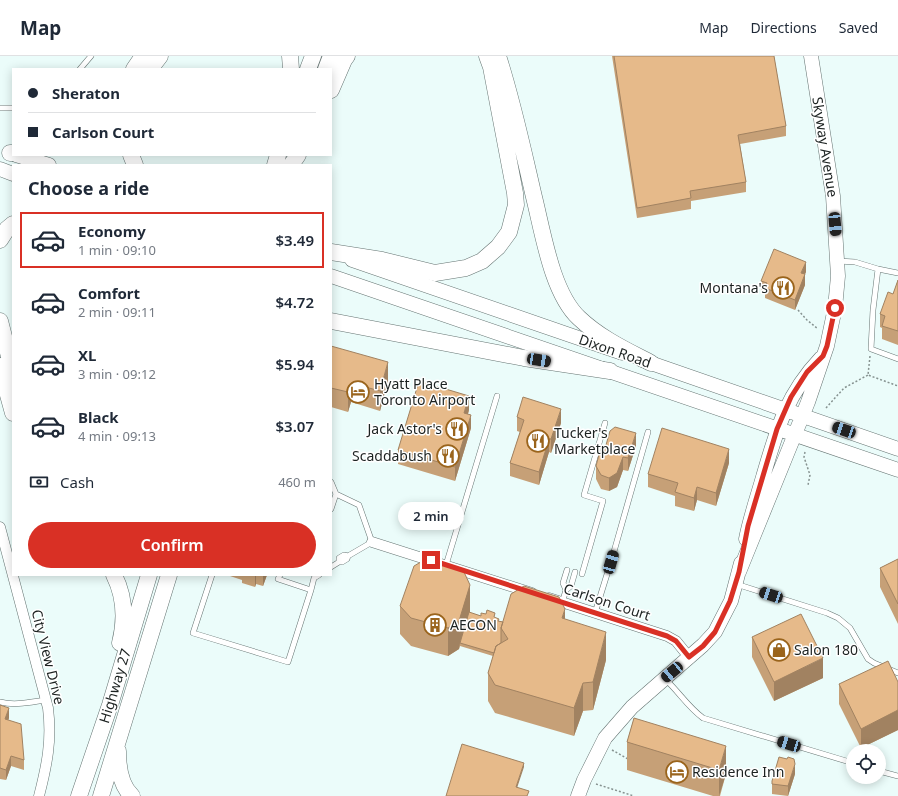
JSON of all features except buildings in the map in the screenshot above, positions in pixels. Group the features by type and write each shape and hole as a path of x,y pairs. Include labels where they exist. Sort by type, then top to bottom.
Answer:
{"main road":[{"path":"135,68 143,56"},
{"path":"151,68 160,56"},
{"path":"290,56 292,68"},
{"path":"308,68 313,56"},
{"path":"326,68 331,56"},
{"path":"332,88 347,56"},
{"path":"332,252 382,260 435,273 466,268 482,261 498,247 509,232 516,205 491,67 487,56"},
{"path":"498,56 516,122 548,256 558,287 568,305 578,318 595,332 651,363"},
{"name":"Skyway Avenue","path":"737,578 803,416 829,338 835,308 838,276 833,196 811,56"},
{"path":"20,156 46,164"},
{"path":"291,164 297,156"},
{"path":"0,169 12,174"},
{"path":"0,240 7,229 12,225"},
{"name":"Dixon Road","path":"332,252 898,449"},
{"name":"Dixon Road","path":"332,276 898,470"},
{"path":"0,321 12,368"},
{"path":"332,321 524,358 610,371"},
{"name":"Skyway Avenue","path":"737,578 748,526 777,429 791,397 807,372 823,356"},
{"path":"0,366 12,410"},
{"path":"110,705 115,664 122,637 124,610 120,588 114,576"},
{"name":"Highway 27","path":"79,796 110,705 149,576"},
{"name":"Highway 27","path":"100,796 169,576"},
{"path":"578,796 584,780 606,738 632,707 703,646 715,632 730,601 737,578"},
{"path":"118,742 118,765 124,784 132,796"}],"street":[{"name":"City View Drive","path":"0,527 12,572"},
{"name":"Carlson Court","path":"372,542 667,636 676,641 689,657"},
{"name":"City View Drive","path":"13,576 46,700 50,728 46,768 39,796"}],"lane":[{"path":"81,68 92,56"},
{"path":"0,108 12,108"},
{"path":"837,261 855,262 898,273"},
{"path":"878,269 873,310 871,349 898,359"},
{"path":"446,565 497,396"},
{"path":"582,574 603,501 584,495 605,423"},
{"path":"595,613 648,432"},
{"path":"332,566 347,559 348,556 372,542 359,505 334,495"},
{"path":"566,590 563,583 567,570"},
{"path":"562,603 566,590 571,586 575,572"},
{"path":"212,576 194,633 288,662 314,578 317,576"},
{"path":"280,576 278,579 311,590"},
{"path":"737,578 838,618 850,628 868,659 874,664 898,672"},
{"path":"665,679 678,691 692,710 703,718 846,761"},
{"path":"0,702 13,704 46,700"},
{"path":"886,773 898,776"}],"path":[{"path":"798,310 807,320 829,338"},
{"path":"868,375 871,349"},
{"path":"826,408 844,388 868,375 898,386"},
{"path":"805,452 804,457 810,475 808,485"},
{"path":"603,744 630,760"},
{"path":"584,780 634,796"}],"place":[{"name":"Montana's","path":"783,288"},
{"name":"Hyatt Place Toronto Airport","path":"358,392"},
{"name":"Jack Astor's","path":"457,429"},
{"name":"Tucker's Marketplace","path":"538,441"},
{"name":"Scaddabush","path":"448,456"},
{"name":"AECON","path":"435,625"},
{"name":"Salon 180","path":"779,650"},
{"name":"Residence Inn","path":"677,772"}],"route":[{"path":"431,560 667,636 676,641 689,657 703,646 715,632 724,616 739,572 748,526 777,429 791,397 807,372 823,356 827,346 835,308"}]}
